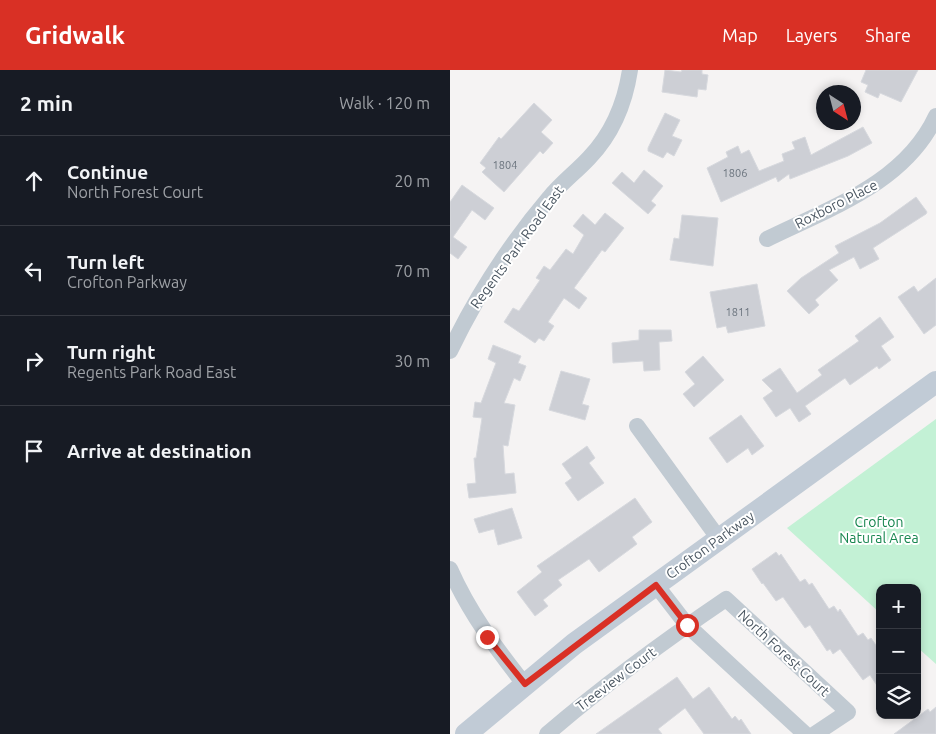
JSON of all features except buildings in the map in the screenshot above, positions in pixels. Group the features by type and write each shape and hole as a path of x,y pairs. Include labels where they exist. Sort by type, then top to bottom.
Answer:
{"street":[{"name":"Regents Park Road East","path":"450,350 466,318 504,258 548,198 589,158 618,117 626,95 630,70"},
{"name":"Roxboro Place","path":"767,239 884,179 903,163 920,144 936,116"},
{"name":"Crofton Parkway","path":"466,734 525,684 656,585 936,382"},
{"path":"637,426 719,539"},
{"path":"450,569 461,593 487,637 525,684"},
{"path":"656,585 687,625 805,734"},
{"name":"North Forest Court","path":"687,625 726,599 848,712 815,734"},
{"name":"Treeview Court","path":"547,734 580,706 687,625"}],"green space":[{"name":"Crofton Natural Area","path":"936,419 936,664 921,651 921,584 876,584 876,609 787,528"}],"route":[{"path":"487,637 525,684 574,644 656,585 687,625"}]}
